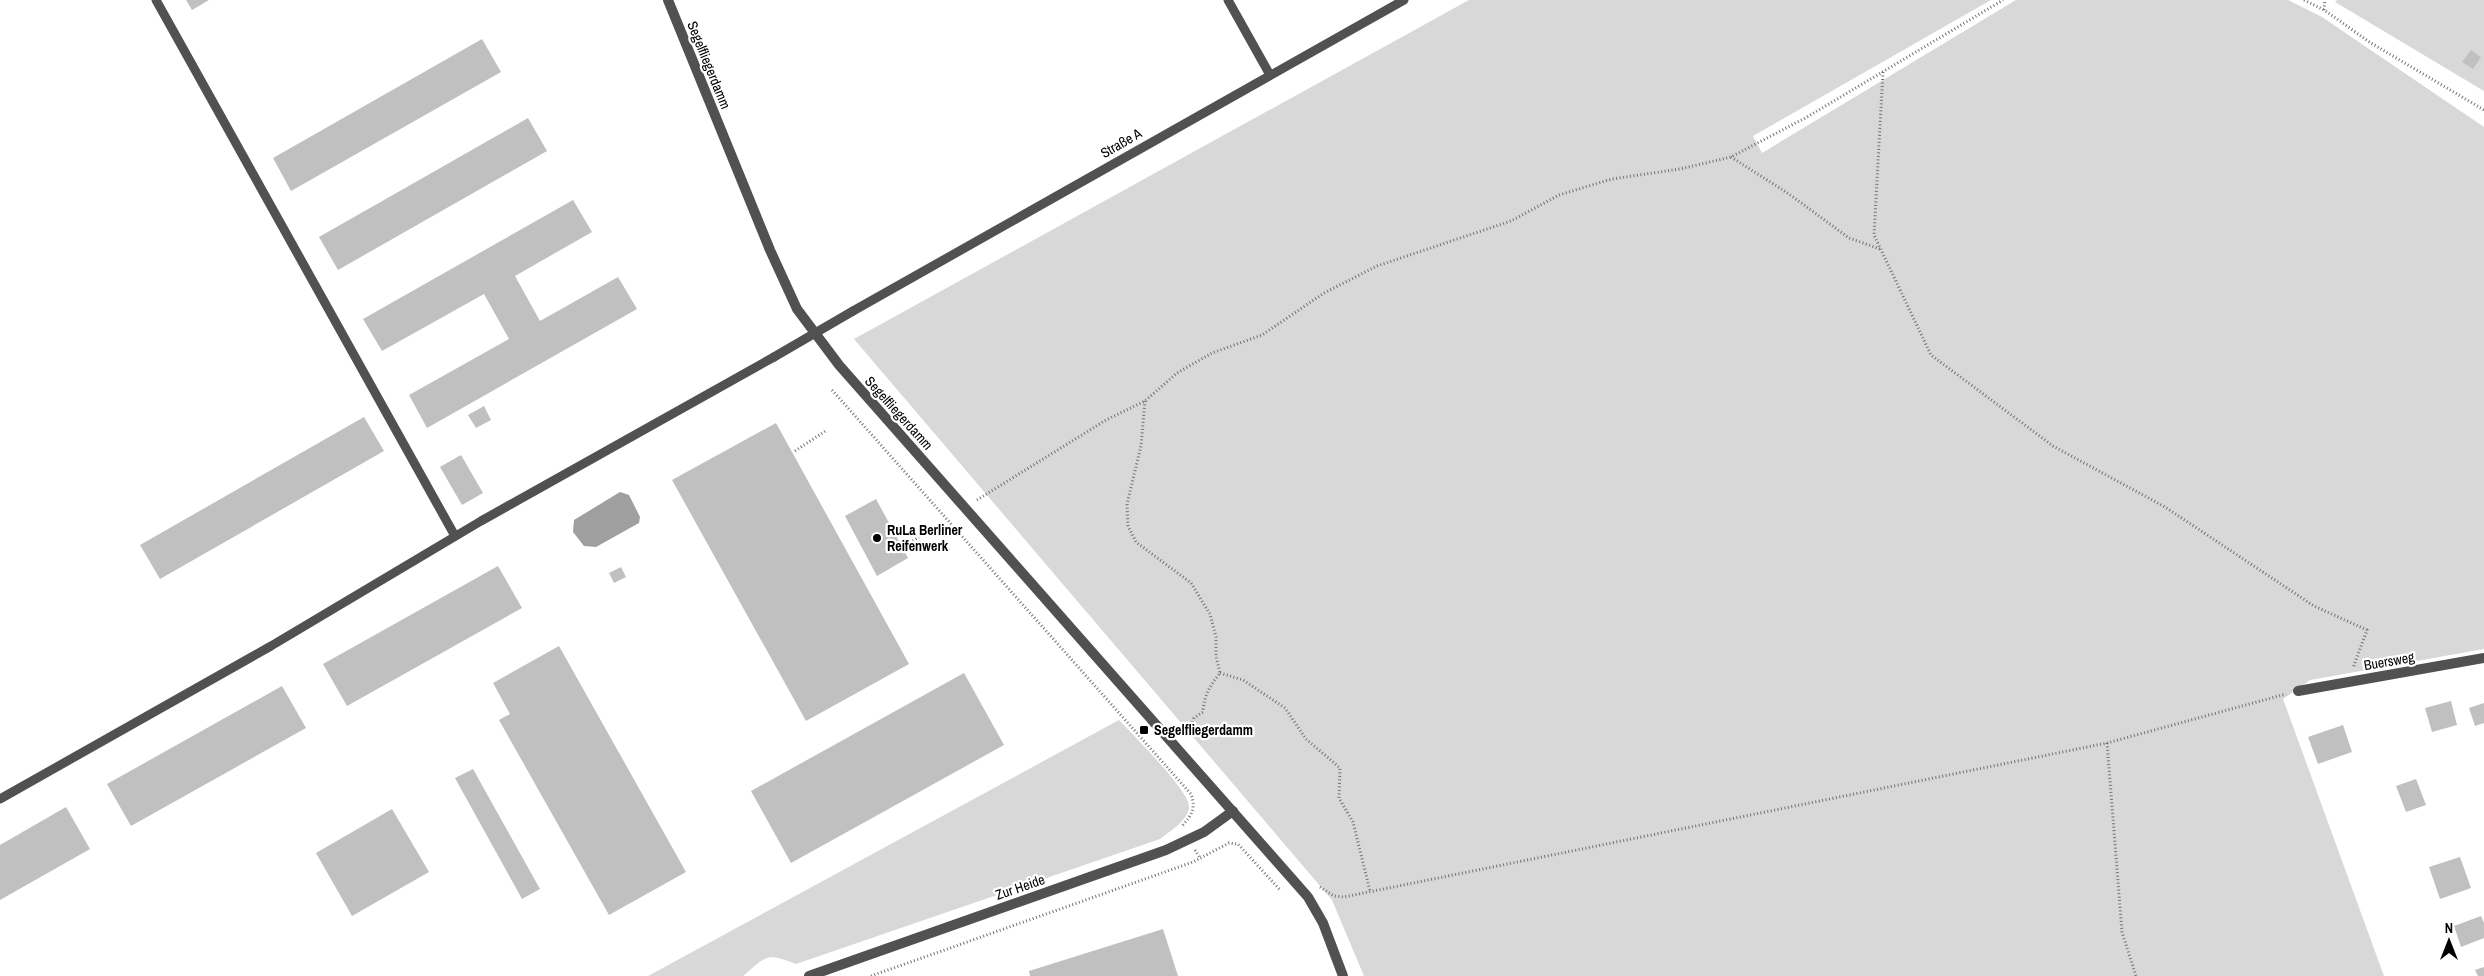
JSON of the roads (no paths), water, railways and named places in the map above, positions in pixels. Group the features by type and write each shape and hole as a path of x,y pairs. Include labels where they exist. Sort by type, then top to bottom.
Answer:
{"street":[{"name":"Segelfliegerdamm","path":"668,0 770,250 797,309 839,365 1308,897 1323,923 1343,976"},
{"name":"Buersweg","path":"2298,691 2484,658"},
{"name":"Zur Heide","path":"809,976 1190,840 1233,810"}],"lane":[{"path":"156,0 456,536"},
{"path":"1228,0 1270,75"},
{"name":"Straße A","path":"0,799 270,646 456,536 1404,0"}],"place":[{"name":"RuLa Berliner Reifenwerk","path":"877,538"},
{"name":"Segelfliegerdamm","path":"1144,730"}]}
